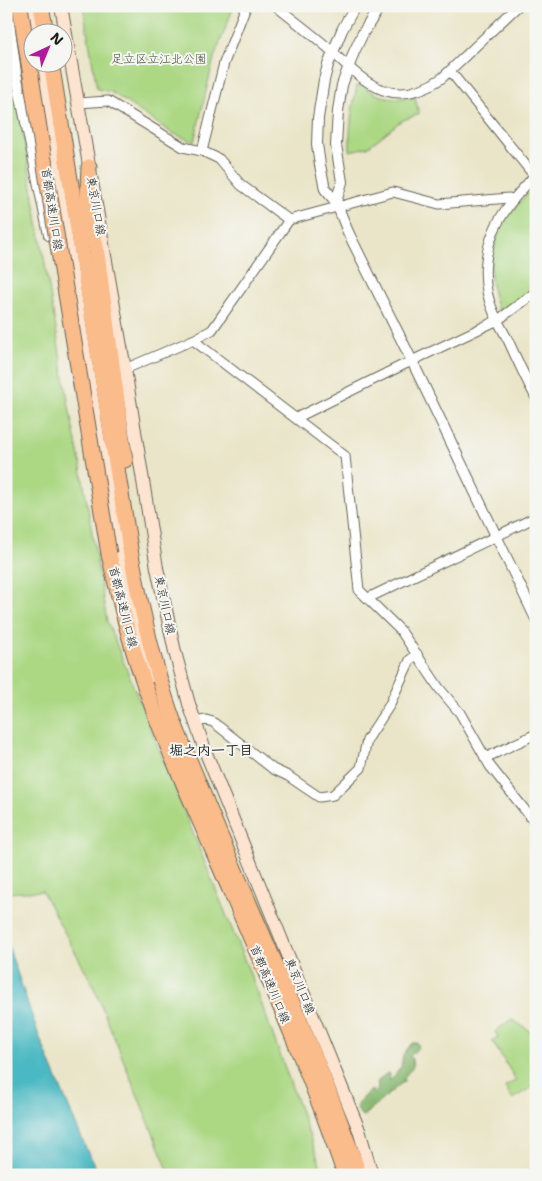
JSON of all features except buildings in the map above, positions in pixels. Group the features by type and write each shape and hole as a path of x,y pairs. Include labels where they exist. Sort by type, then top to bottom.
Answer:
{"highway":[{"name":"首都高速川口線","path":"20,6 110,554 122,609 140,670 160,727 285,1020 345,1175"},
{"path":"24,6 26,22"},
{"path":"41,6 44,22"},
{"path":"35,72 109,522 110,554"},
{"name":"首都高速川口線","path":"53,72 131,555 156,667 170,711 217,828 306,1037 359,1175"},
{"path":"89,167 87,210 96,247 156,667"}],"main road":[{"path":"29,6 31,22"},
{"name":"東京川口線","path":"61,6 125,369 157,568 175,652 206,753 359,1130 372,1175"},
{"name":"東京川口線","path":"40,72 99,442 132,612 158,697 206,820 336,1124 351,1175"}],"street":[{"path":"7,6 16,73 69,330 99,442"},
{"path":"202,151 224,63 246,6"},
{"path":"276,6 348,67 379,89 402,93 421,90 432,85 450,71 518,6"},
{"path":"355,6 333,53 324,80 318,118 317,144 325,189 337,205 348,232 536,620"},
{"path":"337,205 342,182 336,145 336,128 342,85 363,33 380,6"},
{"path":"450,71 534,174 506,208 492,234 485,264 487,292 494,312 536,398"},
{"path":"78,103 108,101 183,147 202,151 219,159 242,185 288,220"},
{"path":"125,369 212,330 288,220 337,205 393,192 439,204 510,198 513,200"},
{"path":"296,418 498,320 536,292"},
{"path":"193,340 345,456 359,590 401,631 440,688 460,713 490,766 536,824"},
{"path":"368,598 536,517"},
{"path":"195,722 206,720 214,722 273,770 288,776 319,797 333,795 361,768 367,740 390,706 410,660 416,654"},
{"path":"486,758 536,734"}],"green space":[{"name":"足立区立江北公園","path":"83,6 234,6 214,58 194,142 172,133 111,92 97,89"},
{"path":"6,32 107,621 255,986 324,1175 170,1175 92,983 42,891 6,893"},
{"path":"362,85 374,93 387,97 415,97 419,114 401,121 368,147 350,151 350,126 354,102 357,86"},
{"path":"534,186 536,187 536,287 503,312 498,310 492,288 491,266 494,244 507,218"},
{"path":"511,1019 536,1035 536,1085 512,1099 505,1087 516,1080 492,1041 498,1037 495,1032"},
{"path":"412,1043 417,1043 419,1047 410,1056 413,1067 406,1075 404,1081 363,1116 361,1115 357,1108 359,1102 372,1090 373,1094 376,1092 378,1088 377,1083 387,1073 389,1074 389,1080 392,1079 401,1067 403,1055"}],"water":[{"path":"6,940 39,1036 88,1153 100,1175 6,1175"}],"district":[{"name":"堀之内一丁目","path":"211,750"}]}
